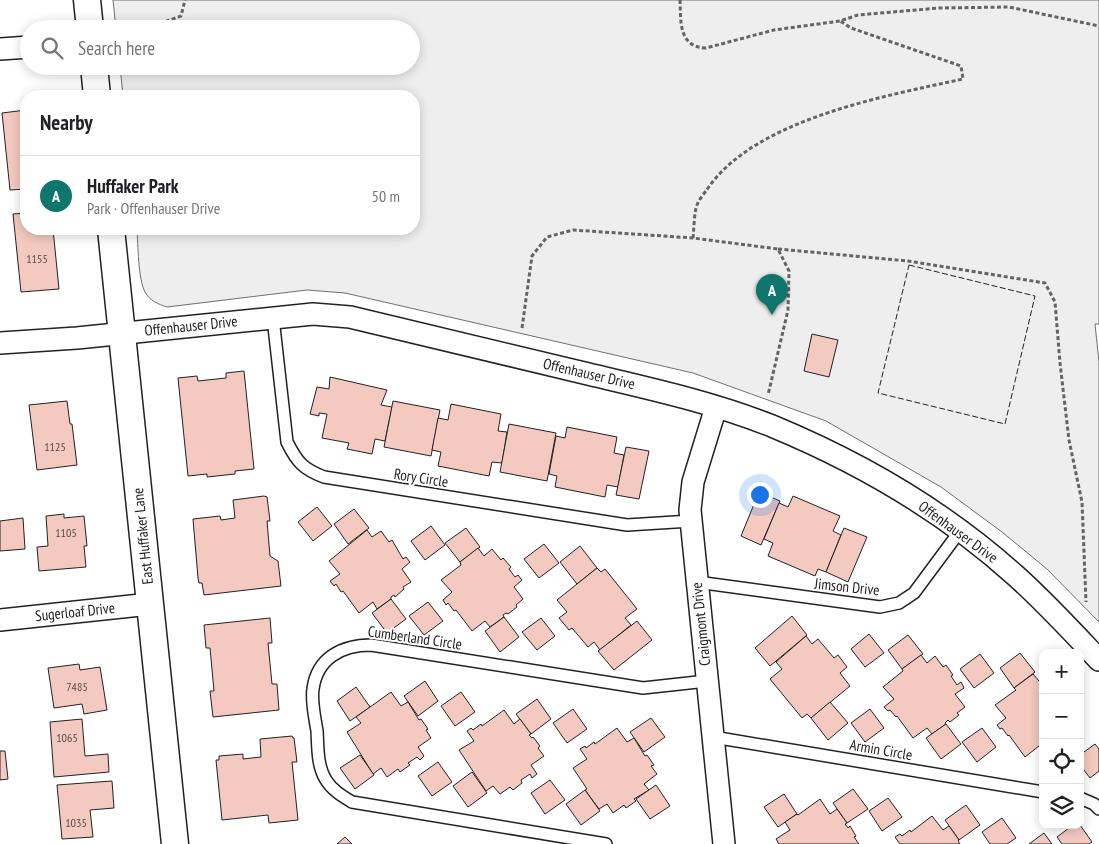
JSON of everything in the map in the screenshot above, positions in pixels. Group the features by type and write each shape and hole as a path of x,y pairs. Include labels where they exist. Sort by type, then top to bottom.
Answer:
{"street":[{"path":"87,0 89,20"},
{"path":"0,49 20,48"},
{"path":"95,75 96,90"},
{"name":"East Huffaker Lane","path":"112,235 175,844"},
{"name":"Offenhauser Drive","path":"0,343 313,314 350,317 660,391 716,407 770,426 833,453 898,489 960,531 1014,574 1062,619 1099,660"},
{"name":"Craigmont Drive","path":"716,407 693,482 691,521 724,844"},
{"name":"Sugerloaf Drive","path":"0,620 150,604"}],"lane":[{"name":"Rory Circle","path":"273,318 287,442 295,458 308,471 324,477 627,526 691,521"},
{"name":"Jimson Drive","path":"697,582 880,607 899,603 914,594 960,531"},
{"name":"Cumberland Circle","path":"606,844 352,802 336,792 325,779 320,762 313,690 318,674 326,660 340,650 355,645 371,645 643,688 708,681"},
{"name":"Armin Circle","path":"713,737 1039,791"},
{"path":"1084,800 1094,804 1099,809"}],"path":[{"path":"170,20 181,16 185,0"},
{"path":"680,0 682,24 687,41 696,48 706,48 774,30 840,21 858,15 884,11 1002,6 1099,26"},
{"path":"693,238 696,208 701,198 721,171 753,148 776,135 820,116 870,100 963,79 961,66 851,28 840,21"},
{"path":"522,328 532,256 547,237 573,230 693,238 778,249 908,261 1045,283 1055,302 1069,440 1082,502 1086,602"},
{"path":"768,395 788,310 789,271 778,249"}],"shaded area":[{"path":"113,0 1099,0 1099,324 1095,324 1099,362 1099,622 1047,569 1002,532 941,487 826,421 693,373 345,293 307,290 167,307 154,302 145,292 141,279 137,235 420,235 420,90 122,90 121,75 420,75 420,20 115,20"}],"building":[{"path":"20,111 20,189 10,190 2,113"},
{"path":"20,213 20,235 54,235 59,289 21,292 13,214"},
{"path":"812,334 838,340 829,377 804,371"},
{"path":"244,371 254,469 235,471 235,474 207,477 207,474 188,476 178,378 197,376 198,381 226,378 226,373"},
{"path":"330,377 387,390 381,405 392,407 385,441 375,439 372,454 347,449 349,443 322,438 327,414 319,413 319,416 310,414 317,387 329,389"},
{"path":"67,401 77,465 37,470 29,405"},
{"path":"393,401 440,410 431,456 384,447"},
{"path":"451,404 501,414 498,431 507,432 502,463 492,462 489,476 438,466 441,452 432,450 438,418 448,420"},
{"path":"509,424 556,433 547,481 500,472"},
{"path":"567,427 617,437 614,453 624,455 618,487 607,485 605,497 555,487 557,476 549,474 556,436 565,438"},
{"path":"626,447 649,451 639,499 616,495"},
{"path":"759,492 780,501 761,545 741,536"},
{"path":"793,496 840,516 833,531 841,535 826,572 818,569 815,576 768,556 773,543 764,539 779,503 788,507"},
{"path":"267,497 270,521 267,521 270,556 278,561 281,586 204,595 202,583 199,583 198,578 193,519 220,516 221,520 235,518 233,500"},
{"path":"317,507 332,526 313,541 298,522"},
{"path":"354,509 369,528 348,544 334,524"},
{"path":"64,514 64,518 84,516 87,546 84,546 86,567 39,571 37,547 48,546 46,516"},
{"path":"23,518 25,549 0,551 0,521"},
{"path":"431,526 445,545 425,560 411,541"},
{"path":"466,528 480,547 460,562 445,543"},
{"path":"844,528 867,537 848,582 826,572"},
{"path":"367,530 372,537 381,531 389,542 392,540 403,559 406,557 410,562 402,569 411,582 403,587 404,589 395,597 394,595 377,609 373,602 359,613 343,591 341,592 336,584 334,586 330,581 340,574 329,561"},
{"path":"544,544 559,563 539,578 524,559"},
{"path":"580,546 597,568 577,584 560,562"},
{"path":"478,548 484,556 492,549 501,560 503,558 511,567 509,569 515,577 518,575 522,580 514,587 523,599 516,605 517,607 508,614 503,615 504,617 490,627 485,621 472,631 456,610 454,611 448,603 446,605 443,600 452,592 441,580 461,565 460,562"},
{"path":"597,568 601,572 605,569 637,609 625,618 631,625 600,650 594,642 588,647 572,628 569,630 559,618 567,612 557,600"},
{"path":"391,599 406,619 387,633 372,613"},
{"path":"428,602 443,621 424,635 409,616"},
{"path":"792,616 807,635 770,666 755,648"},
{"path":"504,617 519,637 500,652 485,631"},
{"path":"270,618 272,643 268,643 272,684 277,684 279,710 213,717 210,691 214,691 210,648 206,648 204,625"},
{"path":"541,618 555,636 537,650 522,632"},
{"path":"637,621 652,640 614,670 598,651"},
{"path":"869,634 884,653 865,667 851,649"},
{"path":"908,635 923,654 902,669 888,650"},
{"path":"806,636 812,644 818,639 834,658 838,655 847,667 840,673 850,686 811,718 807,714 802,718 770,679 782,669 776,662"},
{"path":"1020,653 1035,672 1014,688 1000,668"},
{"path":"980,654 994,673 974,688 960,669"},
{"path":"921,655 927,663 935,656 943,667 946,665 957,685 961,682 964,688 955,694 965,707 957,713 959,715 950,722 948,720 946,724 932,734 927,728 913,738 897,716 884,707 894,699 883,687 903,671 902,669"},
{"path":"79,664 80,670 100,667 107,710 84,714 82,704 54,708 48,668"},
{"path":"1033,674 1039,681 1039,746 1025,757 1009,735 997,725 1006,718 995,705 1016,690 1014,688"},
{"path":"425,681 438,701 418,716 404,696"},
{"path":"356,687 370,707 350,721 337,701"},
{"path":"391,692 401,706 408,702 419,720 421,719 428,729 426,730 431,738 418,747 424,756 420,760 417,757 400,772 398,769 387,777 381,768 373,774 347,732 361,723 356,717"},
{"path":"461,692 475,712 455,726 441,706"},
{"path":"537,699 551,719 531,734 516,714"},
{"path":"830,702 848,723 828,740 811,718"},
{"path":"573,709 587,729 567,743 553,723"},
{"path":"870,709 884,728 865,742 851,723"},
{"path":"504,710 514,724 520,719 531,734 529,735 540,746 538,748 544,756 531,765 537,774 532,778 530,774 521,780 522,783 513,790 510,787 500,794 493,786 486,791 459,750 474,741 467,731 471,728 473,730 481,724 482,726"},
{"path":"651,718 665,737 644,752 630,732"},
{"path":"82,719 85,756 108,754 109,772 54,777 50,722"},
{"path":"946,724 961,744 941,759 926,738"},
{"path":"617,728 627,742 634,738 645,756 647,755 654,765 651,766 657,774 644,784 649,790 634,799 636,801 626,808 624,805 613,813 607,804 599,809 585,790 587,789 573,768 587,759 580,749 585,746 586,748 594,742 595,744"},
{"path":"982,728 996,747 977,762 962,742"},
{"path":"292,736 294,738 297,762 292,762 298,820 269,823 268,815 222,820 216,760 219,760 219,756 243,754 243,759 261,757 260,739"},
{"path":"1095,744 1099,749 1099,771 1090,778 1084,770 1084,752"},
{"path":"0,751 5,751 8,779 0,780"},
{"path":"360,755 374,775 355,789 340,768"},
{"path":"438,762 452,782 432,796 418,776"},
{"path":"472,772 487,793 468,807 453,786"},
{"path":"550,780 565,800 545,814 531,793"},
{"path":"112,781 114,808 90,810 93,837 62,839 57,785"},
{"path":"656,785 670,806 650,819 636,799"},
{"path":"853,789 868,809 847,823 833,803"},
{"path":"585,790 600,811 581,825 566,804"},
{"path":"784,794 797,814 778,827 764,807"},
{"path":"888,798 902,817 882,831 869,811"},
{"path":"820,799 830,814 837,809 847,823 845,824 848,828 850,826 859,844 779,844 776,839 790,830 785,822"},
{"path":"966,805 980,825 959,840 945,820"},
{"path":"932,816 943,830 949,826 960,844 900,844 895,837 900,834 902,836 910,830 911,832"},
{"path":"1002,818 1016,838 1007,844 990,844 982,832"},
{"path":"1068,829 1083,829 1092,842 1089,844 1062,844 1057,837"},
{"path":"1044,833 1052,844 1029,844"},
{"path":"345,837 352,844 337,844"}],"fence":[{"path":"909,265 1035,296 1005,424 878,393 909,265"}],"place":[{"name":"Huffaker Park","path":"772,315"}]}
